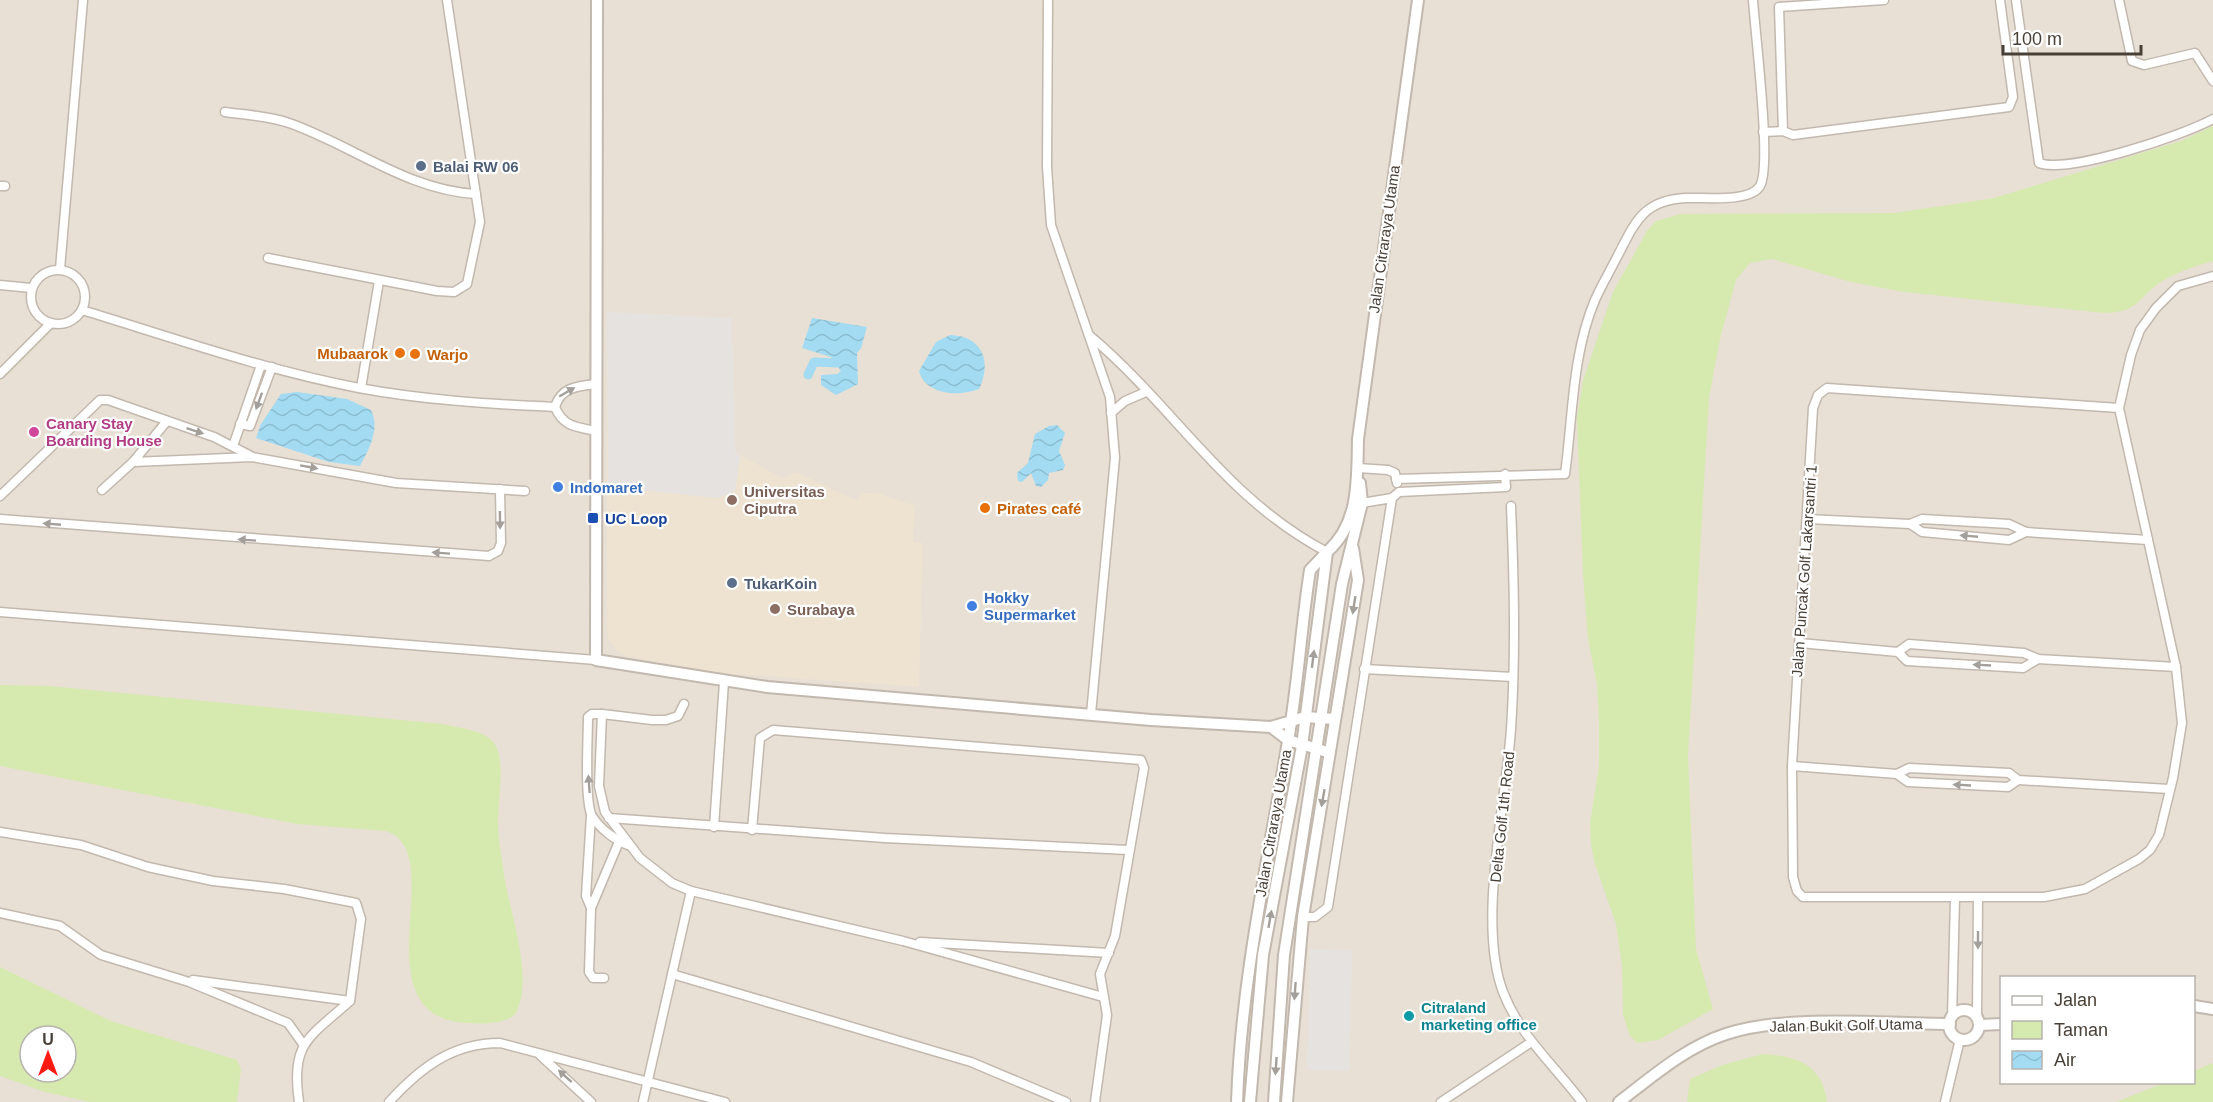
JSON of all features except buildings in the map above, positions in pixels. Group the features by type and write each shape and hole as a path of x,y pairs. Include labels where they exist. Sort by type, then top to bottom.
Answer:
{"street":[{"path":"60,269 83,0"},
{"path":"268,258 437,291 454,292 464,287 468,280 479,236 480,214 447,0"},
{"path":"596,660 597,0"},
{"path":"1048,0 1047,167 1051,225 1110,397 1115,458 1091,714"},
{"name":"Jalan Citraraya Utama","path":"1237,1102 1239,1054 1250,951 1288,740 1310,570 1340,539 1348,527 1358,473 1358,439 1418,0"},
{"path":"1396,479 1565,474 1570,413 1583,336 1595,300 1634,222 1646,211 1663,202 1685,198 1736,197 1760,187 1763,176 1763,132 1753,0"},
{"path":"1783,131 1779,7 1884,0"},
{"path":"1763,132 1783,131 1793,135 2009,107 2013,97 2000,0"},
{"path":"2016,0 2039,163 2054,166 2126,151 2175,136 2213,118"},
{"path":"2119,0 2133,61 2144,65 2195,53 2213,81"},
{"path":"225,112 290,123 408,178 455,192 476,194"},
{"path":"60,269 69,271 82,283 85,292 82,310 69,322 51,323 36,313 30,297 31,288 42,273 60,269"},
{"name":"Jalan Puncak Golf Lakarsantri 1","path":"2119,408 1827,388 1818,395 1814,408 1791,766 1794,886 1803,897 1978,898 2044,897 2067,894 2085,889 2139,859 2150,850 2159,835 2182,723 2176,667 2119,408 2131,355 2140,330 2156,308 2178,286 2213,276"},
{"path":"361,388 379,281"},
{"path":"0,285 31,288"},
{"path":"82,310 261,364 361,388 488,404 555,407"},
{"path":"0,374 51,323"},
{"path":"1089,335 1112,354 1183,434 1249,499 1292,534 1327,552"},
{"path":"232,446 261,364"},
{"path":"240,424 250,426 272,367"},
{"path":"596,384 566,390 555,407 560,419 568,425 596,431"},
{"path":"1111,413 1125,401 1146,392"},
{"path":"0,496 100,400 108,400 214,437 252,457"},
{"path":"102,490 133,462 167,421"},
{"path":"133,462 252,457 396,483 525,491"},
{"path":"1303,916 1315,917 1328,907 1364,669 1395,495 1395,473 1388,470 1358,473"},
{"name":"Jalan Citraraya Utama","path":"1274,1102 1284,955 1318,750 1342,585 1353,548 1362,503 1358,473"},
{"path":"1362,503 1395,495 1506,487 1505,474"},
{"path":"0,519 250,540 489,556 498,551 501,543 500,489"},
{"name":"Delta Golf 1th Road","path":"1511,506 1515,601 1513,677 1502,818 1496,862 1493,941 1496,969 1503,991 1530,1043 1582,1102"},
{"path":"1808,519 1910,524 1922,519 2009,524 2026,532 2148,540"},
{"path":"1910,524 1922,532 2009,540 2026,532"},
{"name":"Jalan Citraraya Utama","path":"1287,1102 1303,916 1358,580 1353,548"},
{"name":"Jalan Citraraya Utama","path":"1250,1102 1263,954 1302,746 1327,552"},
{"path":"0,612 596,660 724,682 1091,714 1271,727 1291,719 1305,717 1335,719"},
{"path":"1800,643 1898,652 1907,660 2023,668 2038,659"},
{"path":"1898,652 1909,644 2024,652 2038,659 2176,667"},
{"path":"1364,669 1513,677"},
{"path":"714,827 724,682"},
{"path":"591,908 587,903 586,885 591,814 588,717 592,714 602,714 666,720 678,716 684,704"},
{"path":"602,714 599,786 603,806 620,837"},
{"path":"1271,727 1288,740 1302,746 1330,752"},
{"path":"752,830 760,738 764,733 780,730 1138,758 1144,768 1128,850 1115,936 1100,974 1107,1015 1095,1102"},
{"path":"1791,766 1897,774 1909,768 2009,773 2018,780 2169,789"},
{"path":"1897,774 1908,782 2008,787 2018,780"},
{"path":"591,814 620,837 654,872 691,891 903,941 1103,997"},
{"path":"609,818 752,830 1128,850"},
{"path":"0,832 81,845 148,867 213,881 351,901 359,907 361,919 350,1001 303,1044 296,1077 299,1102"},
{"path":"604,978 593,978 589,972 591,908 620,837"},
{"path":"643,1102 650,1081 691,891"},
{"path":"1955,898 1951,1021 1952,1032 1960,1039 1973,1037 1978,1022 1978,898"},
{"path":"0,913 60,926 101,955 189,982 288,1023 303,1044"},
{"path":"903,941 1109,953"},
{"path":"672,974 970,1062 1066,1102"},
{"path":"189,982 198,981 350,1001"},
{"path":"2195,1006 2213,1009"},
{"path":"1951,1021 1965,1010 1978,1022 2000,1024"},
{"name":"Jalan Bukit Golf Utama","path":"1619,1102 1691,1049 1735,1031 1803,1023 1951,1021"},
{"path":"1945,1102 1960,1039"},
{"path":"389,1102 435,1059 482,1043 500,1043 725,1102"},
{"path":"1441,1102 1530,1043"},
{"path":"537,1053 591,1102"}],"shaded area":[{"path":"0,0 2213,0 2213,1102 0,1102"},
{"name":"Universitas Ciputra","path":"607,312 732,318 735,452 782,478 796,472 858,501 860,493 878,493 915,506 913,542 923,543 919,687 720,673 625,656 617,651 609,641 607,630"},
{"path":"607,312 732,318 735,452 740,456 735,491 718,498 608,487"},
{"path":"1310,949 1352,950 1349,1071 1307,1070"}],"green space":[{"path":"2213,126 2213,261 2182,271 2164,280 2126,310 2104,313 1904,292 1851,282 1772,259 1750,263 1736,280 1720,339 1709,398 1688,755 1696,949 1713,1009 1658,1040 1637,1043 1630,1036 1623,1015 1622,966 1616,924 1595,864 1591,845 1590,823 1599,766 1599,723 1597,684 1588,639 1583,575 1577,418 1583,381 1613,292 1647,231 1656,221 1681,214 1895,213 1994,198 2181,141"},
{"path":"0,685 50,686 443,724 487,736 499,753 499,840 523,978 521,996 514,1016 502,1021 466,1023 434,1013 416,993 410,965 411,869 404,845 386,831 297,824 0,766"},
{"path":"0,967 111,1021 237,1060 241,1069 237,1102 90,1102 45,1092 22,1084 78,1084 78,1024 18,1024 18,1082 0,1076"},
{"path":"1763,1054 1787,1057 1806,1064 1820,1079 1827,1102 1687,1102 1690,1079 1722,1065"},
{"path":"2213,1063 2213,1102 2116,1102 2161,1084 2195,1084 2195,1071"}],"water":[{"path":"812,318 867,327 861,348 857,353 858,384 836,395 821,385 821,375 837,374 841,371 831,357 802,348"},
{"path":"950,335 970,340 982,352 985,369 979,389 962,393 944,392 928,385 922,379 919,371 936,342"},
{"path":"297,392 347,399 371,410 374,417 374,431 360,466 329,462 256,438 261,424 281,394"},
{"path":"1057,425 1065,433 1059,451 1065,465 1063,470 1049,473 1048,480 1041,487 1036,486 1031,473 1022,482 1018,481 1017,473 1028,463 1035,434 1049,426"}],"waterway":[{"path":"808,375 814,362 837,363"}],"place":[{"name":"Balai RW 06","path":"421,166"},
{"name":"Mubaarok","path":"400,353"},
{"name":"Warjo","path":"415,354"},
{"name":"Canary Stay Boarding House","path":"34,432"},
{"name":"Indomaret","path":"558,487"},
{"name":"Universitas Ciputra","path":"732,500"},
{"name":"Pirates café","path":"985,508"},
{"name":"UC Loop","path":"593,518"},
{"name":"TukarKoin","path":"732,583"},
{"name":"Hokky Supermarket","path":"972,606"},
{"name":"Surabaya","path":"775,609"},
{"name":"Citraland marketing office","path":"1409,1016"}]}
